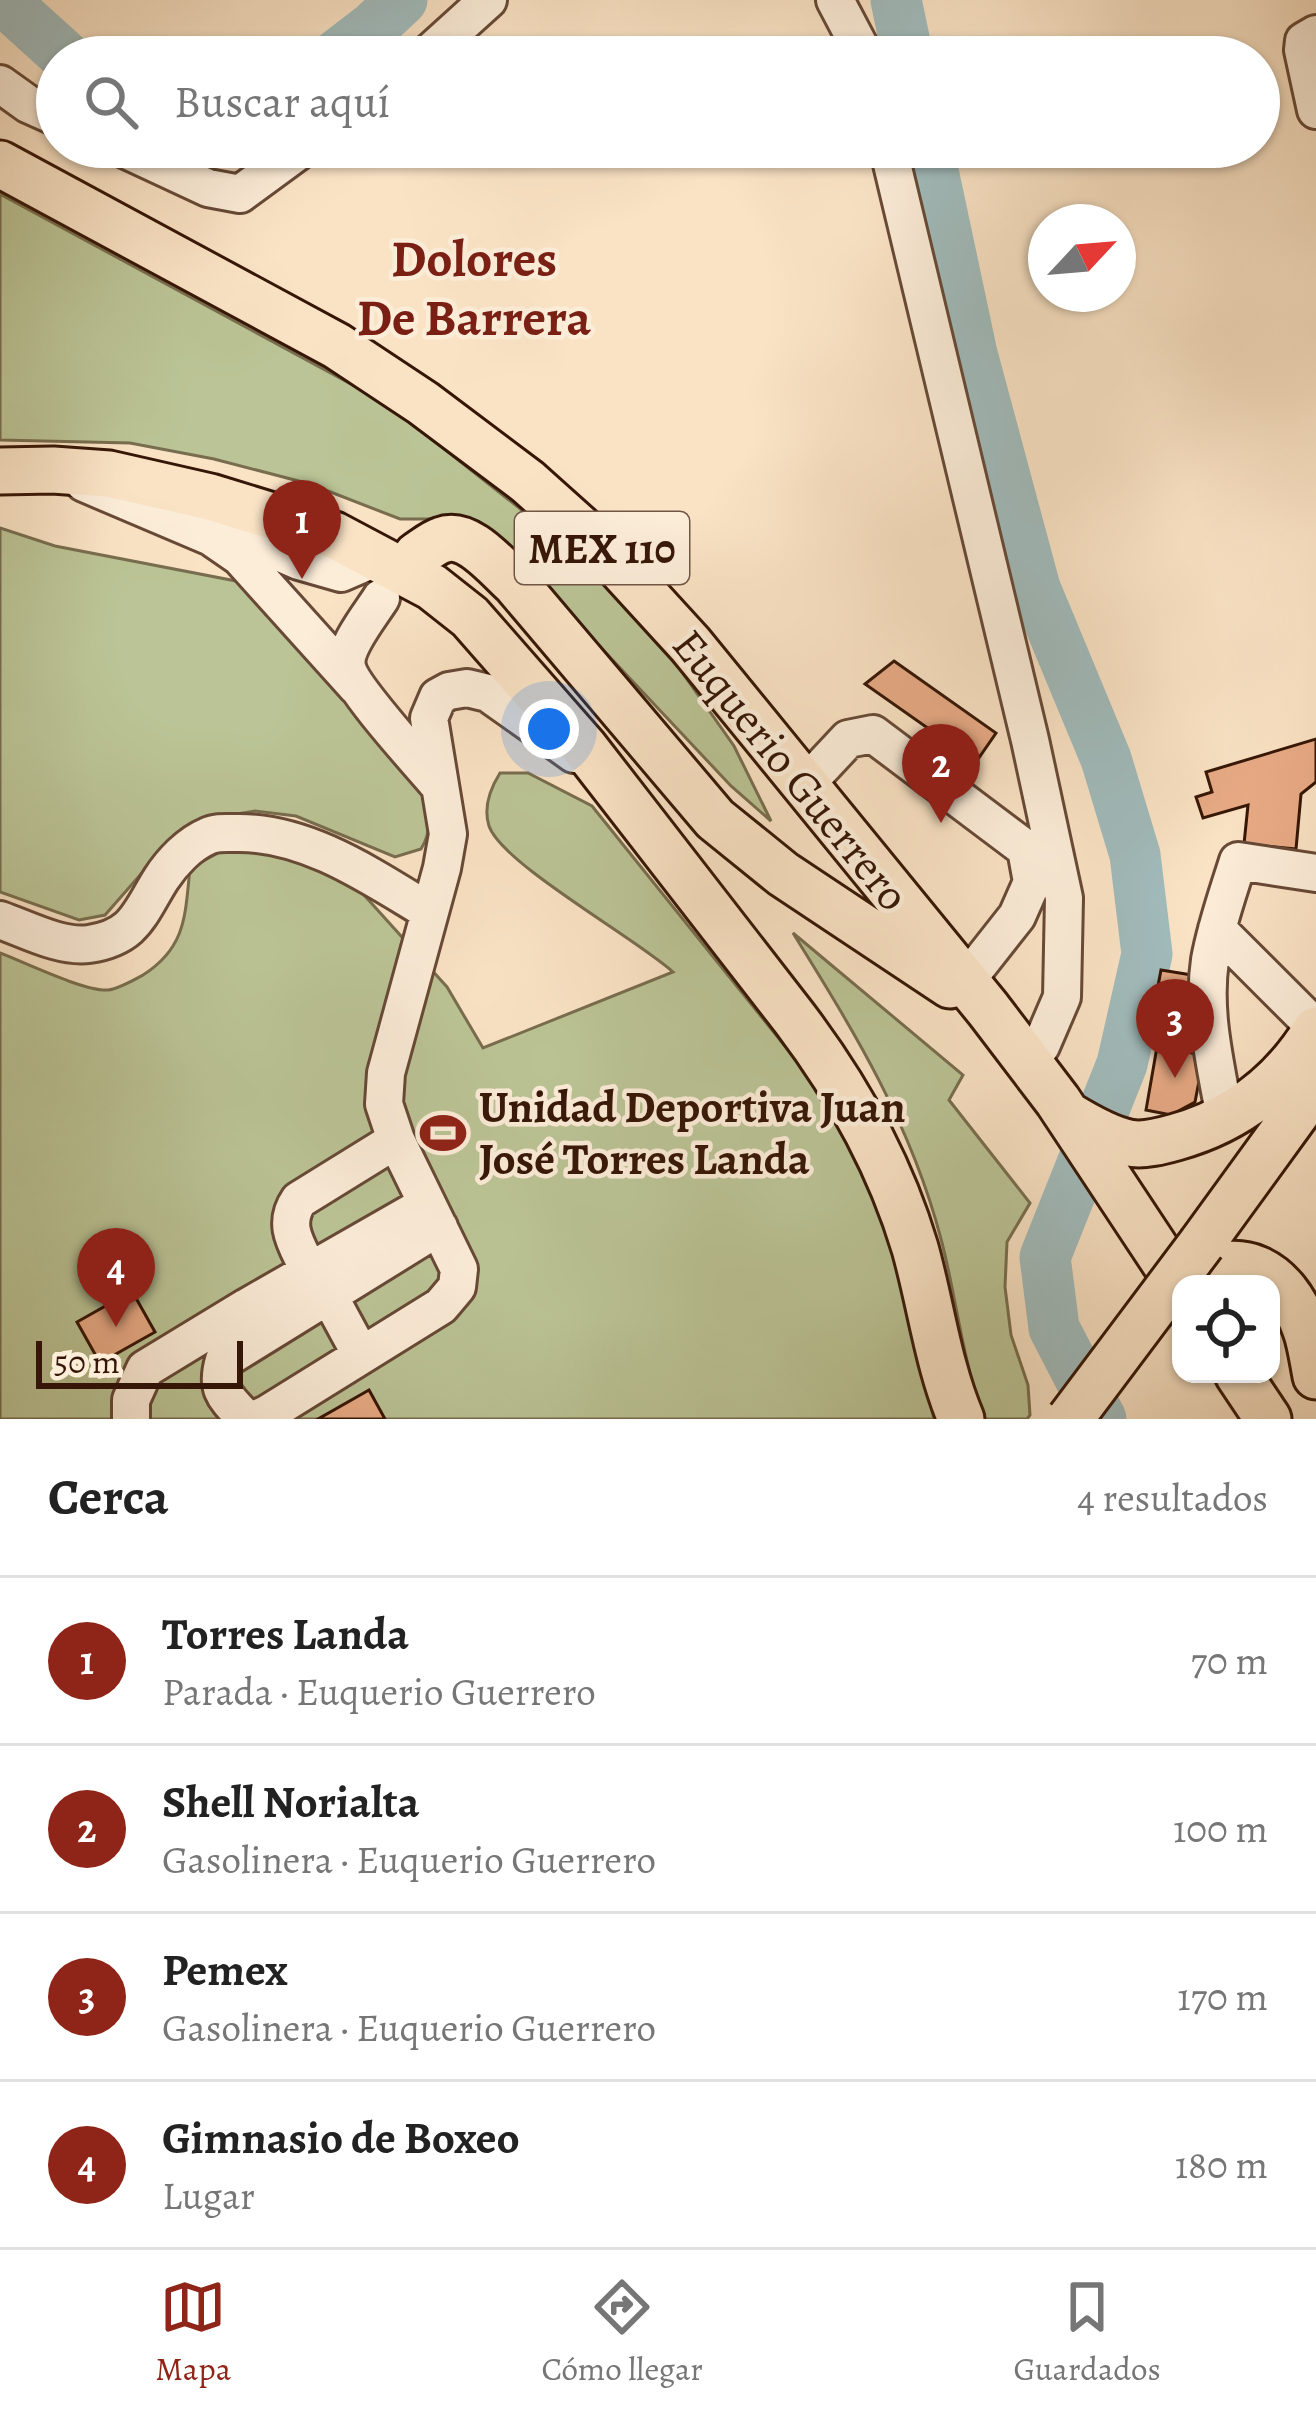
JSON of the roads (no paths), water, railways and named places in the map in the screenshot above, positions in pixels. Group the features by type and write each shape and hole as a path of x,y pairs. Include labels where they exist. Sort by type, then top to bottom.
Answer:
{"main road":[{"name":"Euquerio Guerrero","path":"0,164 337,346 424,403 528,482 605,551 805,785 1027,1060 1118,1190 1191,1274"},
{"name":"MEX 110","path":"0,470 109,474 210,496 334,535 392,570 432,587 470,616 584,747 825,1058 854,1105 898,1196 961,1419"},
{"path":"392,570 450,537 482,553 514,583 715,820 783,874 976,996"},
{"path":"1062,1108 1131,1144 1198,1131 1264,1094 1293,1065 1316,1029"},
{"path":"1070,1419 1114,1357 1191,1274 1316,1086"},
{"path":"1191,1274 1228,1262 1247,1264 1280,1286 1307,1332 1316,1376"},
{"path":"1244,1383 1268,1419"}],"street":[{"path":"448,36 488,0"},
{"path":"835,0 854,36"},
{"path":"1316,34 1304,41 1303,50 1316,110"},
{"path":"0,85 36,108"},
{"path":"165,168 208,188 240,194 275,168"},
{"path":"893,168 1064,898 1062,997 1041,1046 1027,1060"},
{"path":"53,470 212,537 240,556 438,784"},
{"path":"357,687 346,667 348,654 392,570"},
{"path":"319,1282 224,1360 219,1376 224,1396 245,1418 256,1419 361,1355 440,1306 457,1287 459,1269 384,1104 386,1073 448,834 429,718 438,698 467,688 488,693 606,777"},
{"path":"805,785 848,739 873,734 1026,849 1032,882 976,996"},
{"path":"0,920 84,945 113,938 140,918 163,876 185,850 211,834 251,832 321,850 430,912"},
{"path":"1226,1118 1210,1040 1207,996 1217,929 1238,861 1316,873"},
{"path":"1217,929 1316,1029"},
{"path":"361,1355 289,1228 291,1211 299,1201 397,1140"},
{"path":"131,1419 131,1400 145,1369 319,1282 433,1215"}],"waterway":[{"path":"3,0 43,36"},
{"path":"361,36 402,0"},
{"path":"896,0 904,36"},
{"path":"932,168 972,354 1035,588 1106,759 1135,855 1147,954 1122,1064 1045,1257 1054,1328 1101,1419"}],"place":[{"name":"Torres Landa","path":"302,579"},
{"name":"Shell Norialta","path":"941,823"},
{"name":"Pemex","path":"1175,1078"},
{"name":"Unidad Deportiva Juan José Torres Landa","path":"443,1133"},
{"name":"Gimnasio de Boxeo","path":"116,1327"}],"district":[{"name":"Dolores De Barrera","path":"474,288"}]}
